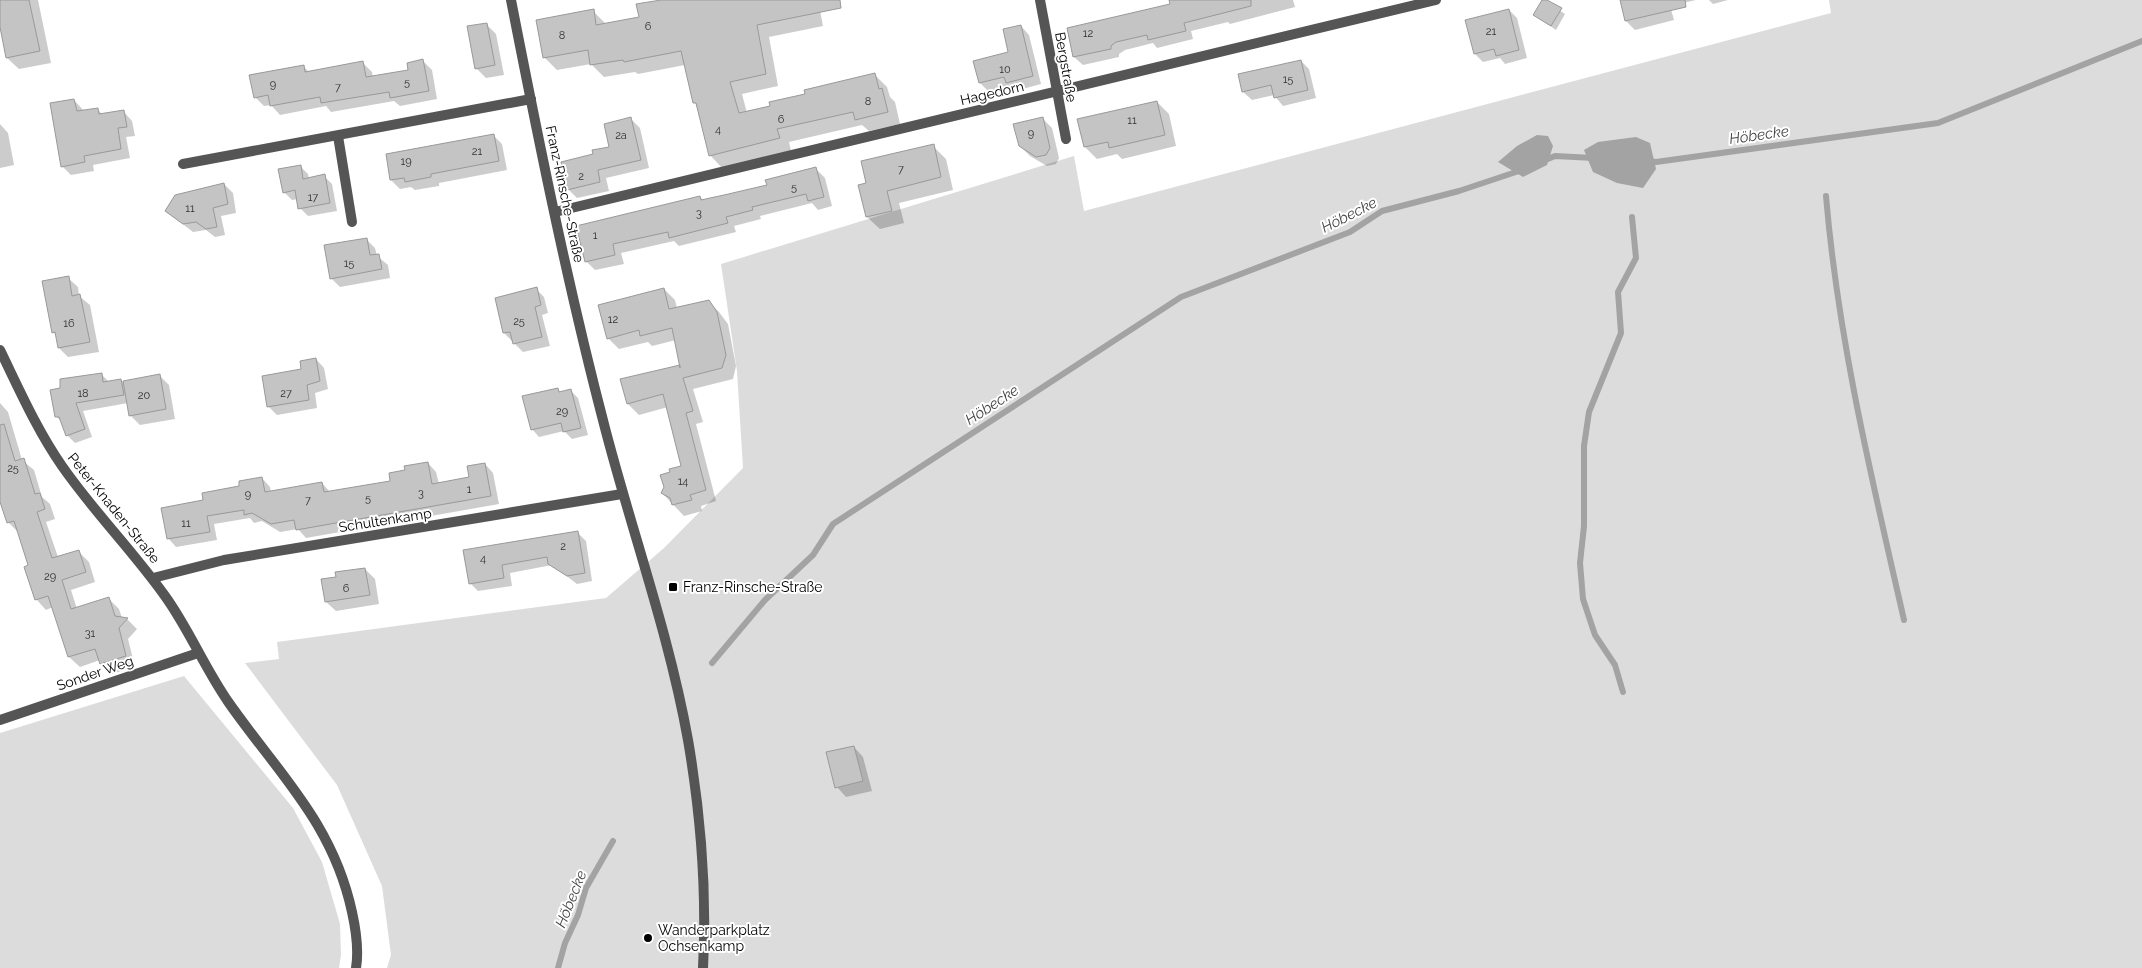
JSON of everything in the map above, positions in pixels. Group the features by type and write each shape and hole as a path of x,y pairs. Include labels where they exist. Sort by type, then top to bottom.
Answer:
{"street":[{"name":"Franz-Rinsche-Straße","path":"511,0 590,371 622,494 654,604 687,738 702,849 705,924 704,968"},
{"name":"Bergstraße","path":"1040,0 1066,139"},
{"name":"Hagedorn","path":"555,212 1436,0"},
{"path":"183,164 531,99"},
{"path":"338,136 352,222"},
{"name":"Peter-Knaden-Straße","path":"0,350 61,464 96,511 153,578 168,599 198,653 232,706 308,807 326,838 334,855 350,903 356,936 356,968"},
{"name":"Schultenkamp","path":"153,578 224,560 622,494"},
{"name":"Sonder Weg","path":"0,720 198,653"}],"shaded area":[{"path":"1829,0 2142,0 2142,968 387,968 391,955 382,886 337,785 245,663 279,659 277,642 606,598 664,548 743,468 737,371 721,264 1074,156 1084,211 1831,13"},
{"path":"1537,135 1548,136 1553,146 1547,165 1523,177 1498,162 1517,146"},
{"path":"1636,137 1650,143 1656,169 1643,188 1617,183 1593,172 1584,150 1598,142"},
{"path":"184,676 293,808 322,862 340,924 341,955 339,968 0,968 0,733"}],"building":[{"path":"0,0 29,0 40,51 6,58 0,27"},
{"path":"661,0 840,0 841,8 757,25 766,74 730,82 739,113 770,106 769,102 805,94 804,90 875,73 879,89 882,88 888,112 855,120 853,112 777,129 780,138 709,156 696,103 693,103 681,51 624,62 623,60 590,65 588,50 543,58 536,20 594,9 596,25 639,17 636,4"},
{"path":"1169,0 1251,0 1251,6 1184,23 1186,31 1148,40 1147,35 1116,42 1111,46 1111,49 1073,57 1067,28 1170,4"},
{"path":"1542,0 1547,0 1562,8 1551,26 1533,15"},
{"path":"1620,0 1685,0 1686,7 1625,21"},
{"path":"1509,9 1519,50 1496,56 1494,49 1474,54 1465,20"},
{"path":"487,23 495,65 475,69 467,26"},
{"path":"1021,25 1033,76 1006,83 1004,77 979,83 973,61 1008,52 1003,29"},
{"path":"423,59 429,91 390,98 389,92 321,103 320,97 270,106 268,95 254,98 249,75 304,65 305,72 363,61 366,77 408,70 407,63"},
{"path":"1301,60 1308,90 1274,98 1271,85 1242,92 1238,74"},
{"path":"74,99 77,111 98,108 99,114 124,110 127,127 118,128 121,149 84,156 85,162 61,167 50,103"},
{"path":"1157,101 1165,135 1109,148 1108,142 1084,147 1077,119"},
{"path":"631,117 641,160 598,170 600,182 567,190 561,162 593,154 592,150 609,147 604,124"},
{"path":"1043,117 1050,148 1046,155 1036,157 1019,146 1013,124"},
{"path":"494,134 499,161 431,174 431,177 405,182 404,178 390,180 386,154"},
{"path":"934,144 941,177 887,191 892,211 866,217 858,185 866,183 861,161"},
{"path":"301,165 303,179 325,174 330,203 298,209 295,190 283,193 278,169"},
{"path":"816,167 824,197 808,201 806,194 752,207 753,210 726,217 728,223 669,238 668,232 613,244 615,255 585,262 576,226 700,196 701,200 767,185 765,180"},
{"path":"224,183 228,204 213,208 217,227 206,229 196,222 183,224 165,211 175,195"},
{"path":"367,238 370,255 379,254 382,269 330,279 324,245"},
{"path":"69,276 72,296 80,294 90,342 58,348 55,332 52,333 42,281"},
{"path":"537,287 541,305 535,307 542,337 513,344 510,332 503,333 495,298"},
{"path":"664,288 669,309 709,300 717,312 726,355 722,368 683,378 693,411 686,413 706,490 690,495 692,500 672,505 670,498 661,493 664,487 660,475 670,472 669,469 681,466 663,394 627,404 620,379 679,365 672,328 640,336 639,330 607,339 598,305"},
{"path":"316,358 320,381 307,385 309,400 267,407 262,376 301,369 300,361"},
{"path":"102,373 103,382 121,379 124,395 76,403 85,429 66,436 59,417 55,417 50,390 60,388 60,379"},
{"path":"160,374 166,409 129,416 123,381"},
{"path":"558,388 559,392 571,389 581,428 563,432 561,423 531,430 522,396"},
{"path":"4,424 15,461 24,458 35,494 40,493 45,509 37,512 52,558 79,550 86,572 62,580 71,609 109,597 115,616 128,618 119,628 126,656 100,664 95,649 68,657 48,596 35,600 24,567 28,565 14,521 7,523 0,502 0,425"},
{"path":"428,462 432,484 469,477 467,466 485,463 491,496 296,530 294,520 271,524 252,513 244,515 244,510 207,516 210,532 167,539 161,508 203,500 202,493 239,486 239,481 262,477 265,492 322,482 324,492 390,481 389,473 405,470 404,466"},
{"path":"578,531 585,573 567,576 548,564 547,557 502,565 504,578 469,584 463,550"},
{"path":"365,568 370,595 325,602 321,579 336,577 335,572"},
{"path":"854,746 863,781 835,788 826,752"}],"waterway":[{"name":"Höbecke","path":"1647,161 1656,162 1938,123 2142,41"},
{"name":"Höbecke","path":"1543,161 1555,156 1594,158"},
{"name":"Höbecke","path":"712,663 765,600 813,555 833,524 1181,297 1350,232 1382,211 1459,191 1522,170"},
{"path":"1826,196 1831,250 1848,356 1868,462 1904,620"},
{"path":"1623,692 1615,665 1595,635 1583,599 1580,563 1584,526 1584,446 1589,412 1621,333 1618,292 1636,258 1632,217"},
{"name":"Höbecke","path":"558,968 565,943 578,915 586,888 613,841"}],"place":[{"name":"Franz-Rinsche-Straße","path":"673,587"},
{"name":"Wanderparkplatz Ochsenkamp","path":"648,938"}]}
